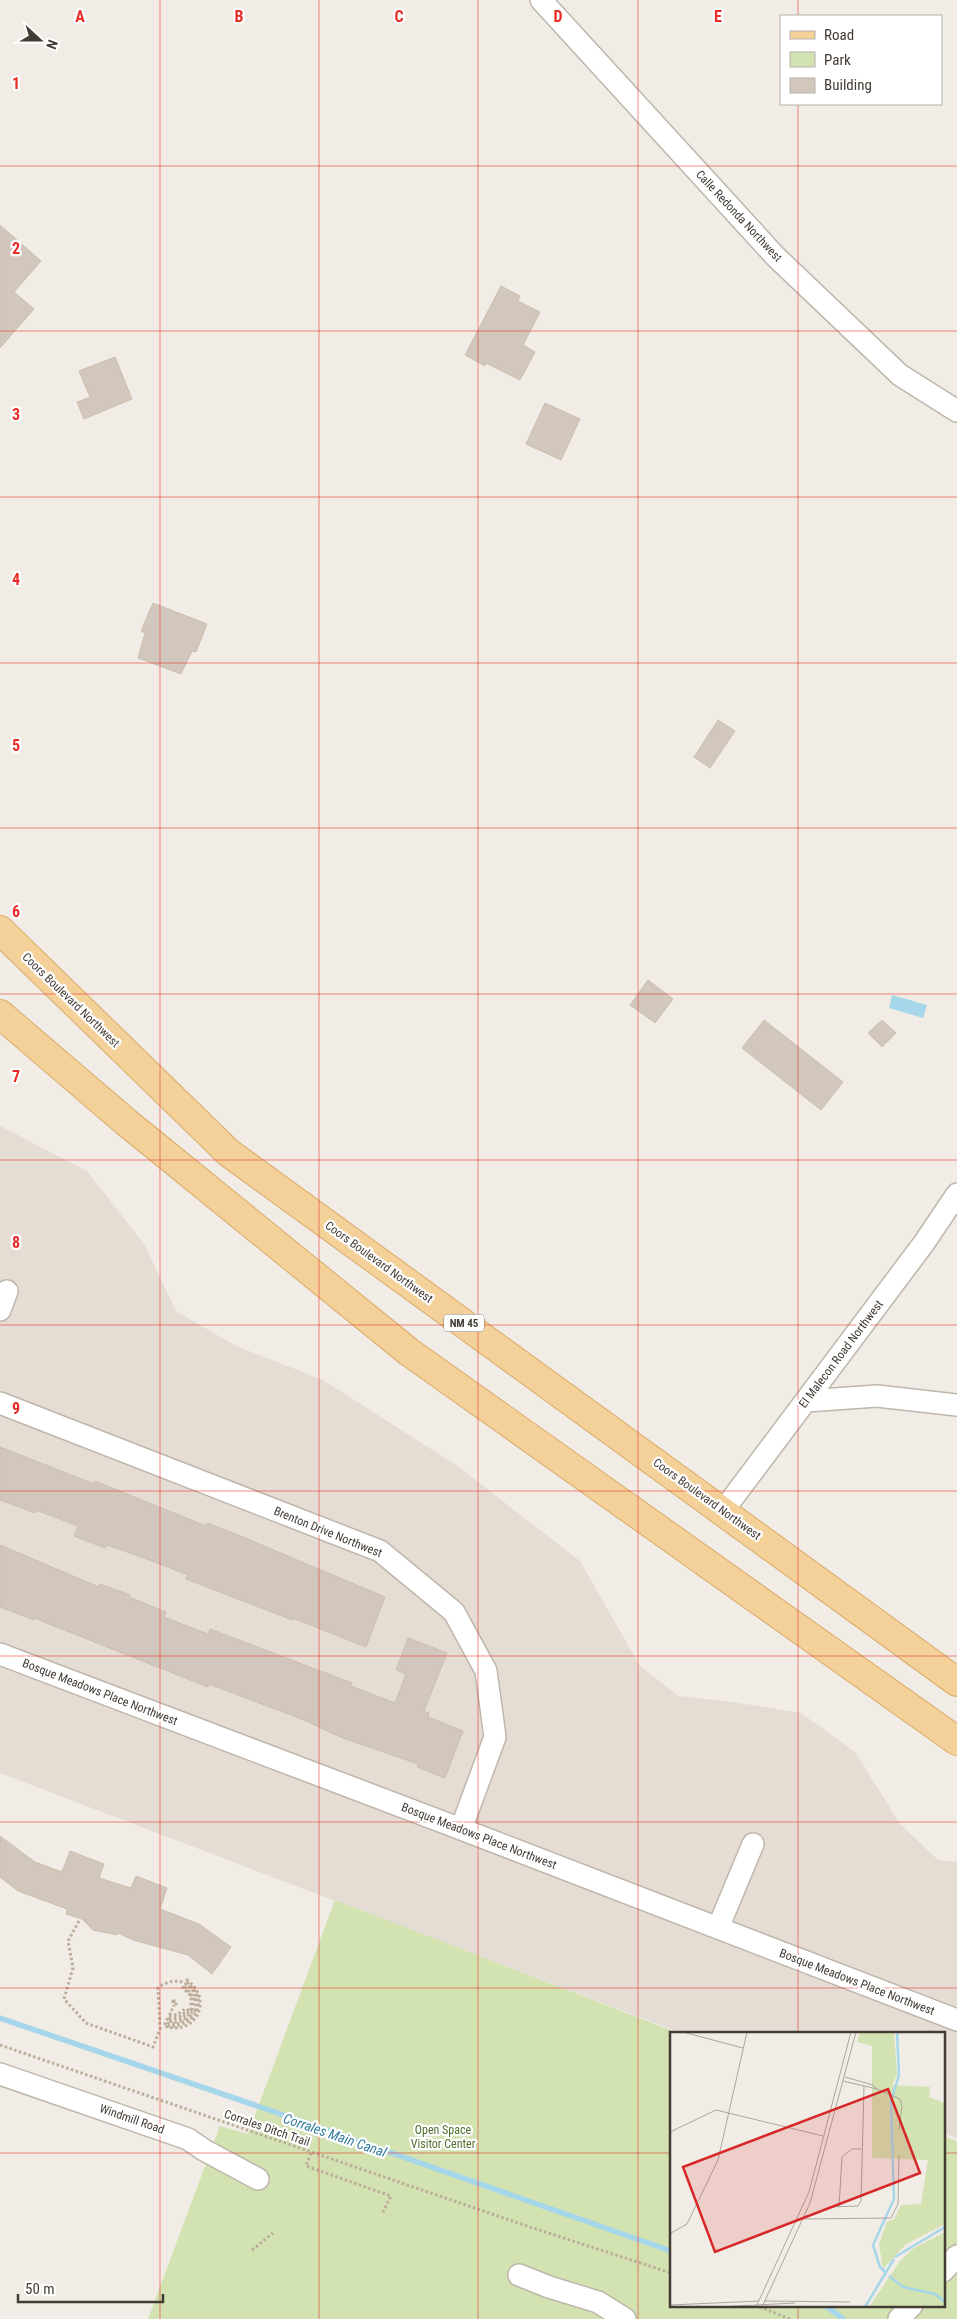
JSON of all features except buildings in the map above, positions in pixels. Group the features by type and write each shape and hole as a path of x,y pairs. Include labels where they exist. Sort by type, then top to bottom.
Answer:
{"main road":[{"name":"Coors Boulevard Northwest","path":"0,930 229,1153 957,1682"},
{"path":"0,1014 126,1122 409,1352 957,1741"}],"street":[{"name":"Calle Redonda Northwest","path":"541,0 776,257 900,375 957,411"},
{"name":"El Malecon Road Northwest","path":"723,1511 924,1243 957,1194"},
{"path":"806,1401 877,1396 957,1405"},
{"name":"Brenton Drive Northwest","path":"0,1403 380,1551 454,1612 486,1671 495,1737 461,1829"},
{"name":"Bosque Meadows Place Northwest","path":"0,1654 957,2020"},
{"path":"718,1928 753,1844"},
{"name":"Windmill Road","path":"0,2074 188,2139 204,2150 258,2179"},
{"path":"944,2270 957,2256"},
{"path":"520,2274 549,2287 598,2302 625,2319"},
{"path":"899,2319 911,2306"}],"path":[{"path":"79,1921 68,1941 73,1968 64,1999 86,2023 153,2047 160,2029 158,1988 169,1981 182,1982 191,1988 196,2001 195,2011 192,2010 194,1998 184,1985 183,1988 191,1996 191,2010 182,2018 169,2019 168,2021 180,2021 191,2012 193,2013 184,2022 168,2023 166,2026 184,2024 194,2018 197,2012 197,1995 195,1990 186,1982 187,1980 197,1989 200,1996 201,2002 197,2015 188,2025 182,2028 164,2026 169,2016 179,2017 188,2010 185,2009 177,2015 170,2014 174,2005"},
{"name":"Corrales Ditch Trail","path":"0,2045 311,2153 670,2273"},
{"path":"311,2153 306,2166 391,2196 382,2214"},
{"path":"252,2250 273,2233"},
{"path":"758,2306 790,2319"}],"shaded area":[{"path":"0,1126 87,1171 144,1244 176,1311 236,1346 323,1380 456,1465 580,1561 640,1666 679,1696 733,1702 801,1713 855,1752 900,1824 938,1860 957,1862 957,2138 944,2133 944,2032 678,2032 0,1773"}],"green space":[{"name":"Open Space Visitor Center","path":"335,1900 675,2032 670,2032 670,2306 944,2306 944,2136 957,2141 957,2319 148,2319 220,2126 248,2134"}],"water":[{"path":"892,995 927,1005 923,1018 889,1008"}],"waterway":[{"name":"Corrales Main Canal","path":"0,2018 670,2251"},
{"name":"Corrales Main Canal","path":"826,2306 843,2319"}]}
